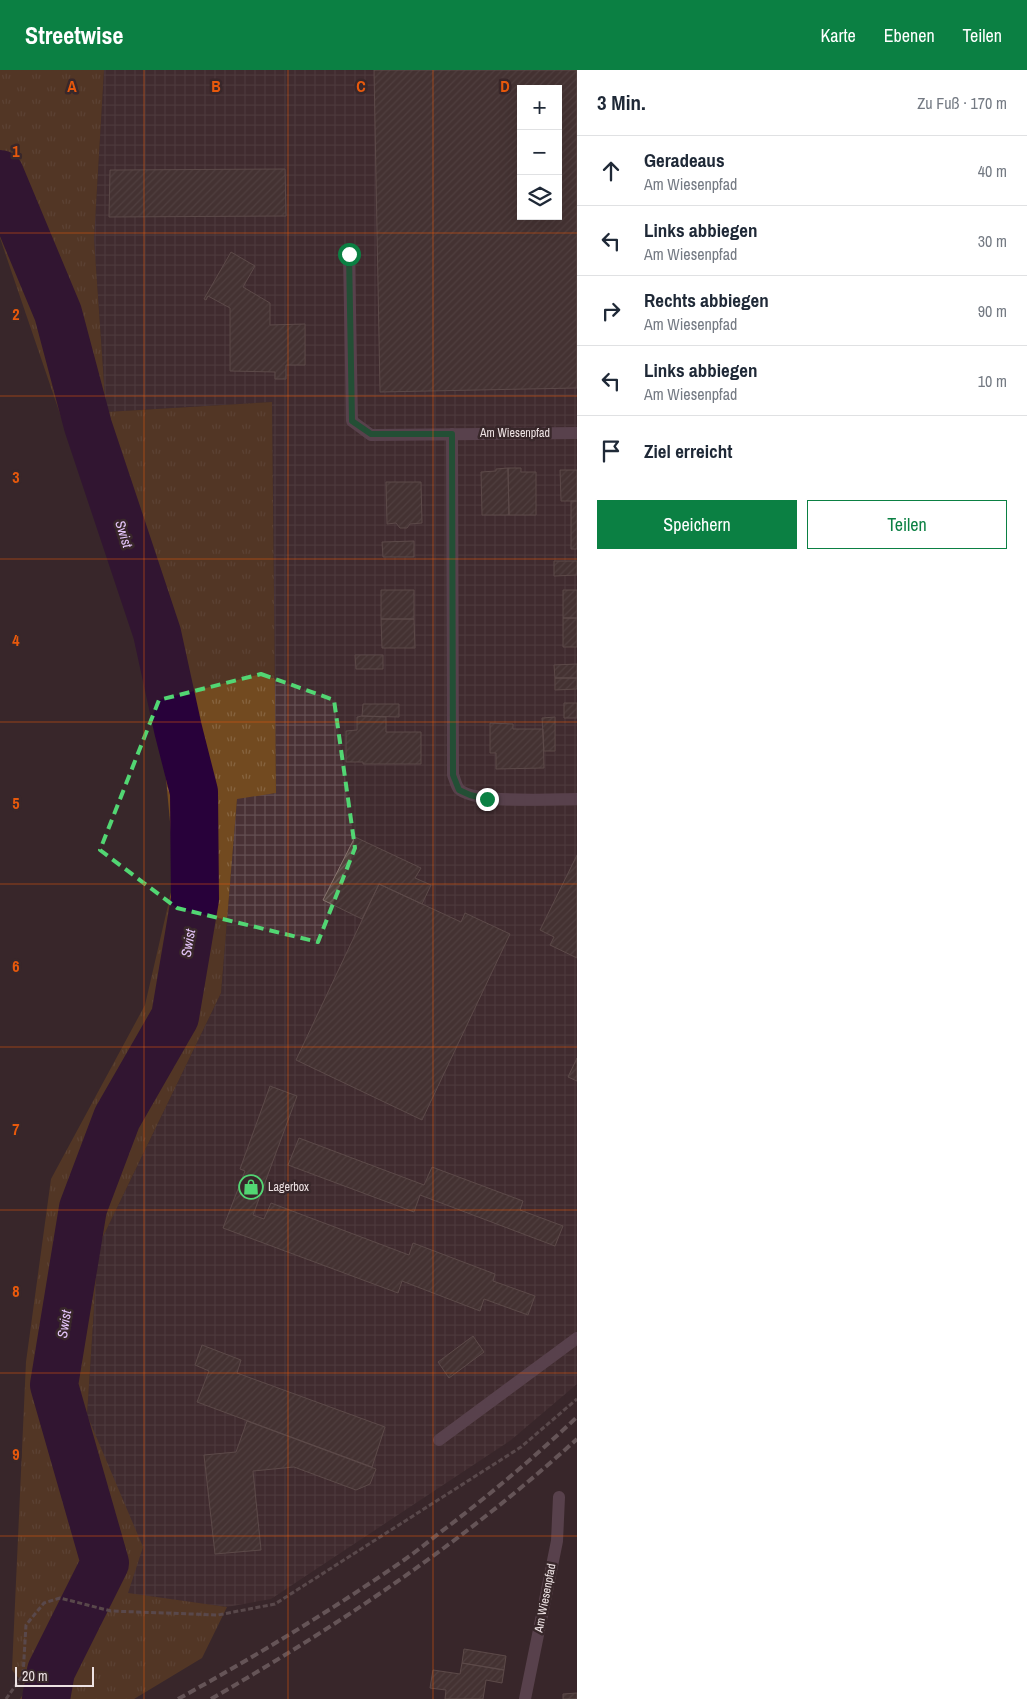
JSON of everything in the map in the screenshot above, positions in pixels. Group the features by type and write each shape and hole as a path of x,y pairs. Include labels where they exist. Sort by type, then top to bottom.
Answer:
{"street":[{"name":"Am Wiesenpfad","path":"349,254 352,421 371,434 577,433"},
{"path":"452,434 453,775 459,790 487,799 577,799"},
{"path":"438,1440 577,1338"},
{"name":"Am Wiesenpfad","path":"525,1699 556,1541 559,1497"}],"path":[{"path":"6,1699 23,1675 26,1624 44,1603 60,1598 111,1610 218,1616 275,1604 521,1446 577,1399"}],"highlighted area":[{"path":"261,674 334,700 355,848 318,942 177,908 100,850 159,700"}],"shaded area":[{"path":"104,70 577,70 577,1384 511,1440 271,1599 227,1607 128,1594 87,1415 98,1247 221,993 237,798 276,793 272,402 106,412 94,239"}],"green space":[{"path":"0,70 104,70 94,239 106,412 272,402 276,793 237,799 221,993 98,1247 87,1415 143,1547 128,1593 227,1607 202,1658 134,1699 20,1699 27,1688 12,1670 26,1362 51,1179 145,1005 175,875 159,704 0,238"}],"building":[{"path":"374,70 577,70 577,388 380,392"},
{"path":"285,169 286,216 109,217 110,170"},
{"path":"231,252 255,266 243,287 270,303 270,325 305,324 305,365 286,365 286,379 275,379 275,372 230,371 230,308 208,296 206,300 204,299"},
{"path":"508,468 509,515 482,515 481,472"},
{"path":"508,468 521,468 521,472 536,472 536,515 509,515"},
{"path":"560,470 577,470 577,501 561,501"},
{"path":"386,482 421,482 422,523 410,524 407,528 400,528 396,523 387,524"},
{"path":"571,501 577,501 577,549 571,549"},
{"path":"414,541 414,557 383,557 382,542"},
{"path":"554,561 577,561 577,575 554,576"},
{"path":"381,590 414,590 414,619 381,619"},
{"path":"563,590 577,590 577,618 563,618"},
{"path":"563,618 577,618 577,647 563,647"},
{"path":"381,619 414,619 415,648 382,648"},
{"path":"355,655 383,655 383,669 356,669"},
{"path":"577,664 577,678 555,678 554,665"},
{"path":"555,678 577,678 577,689 555,690"},
{"path":"564,703 577,703 577,718 564,718"},
{"path":"363,704 399,704 399,717 362,716"},
{"path":"357,717 386,717 386,732 421,732 421,764 363,764 363,762 346,762 346,731 357,730"},
{"path":"555,717 555,751 544,751 542,718"},
{"path":"490,723 513,724 513,729 543,729 544,768 496,769 496,753 490,753"},
{"path":"355,837 421,868 415,878 431,885 422,904 379,884 362,919 323,900"},
{"path":"577,855 577,958 550,945 554,937 540,930"},
{"path":"379,884 461,922 465,913 510,934 422,1120 296,1060"},
{"path":"577,1058 577,1081 568,1077"},
{"name":"Lagerbox","path":"270,1086 297,1096 253,1215 264,1219 271,1203 409,1255 413,1243 495,1274 493,1281 535,1296 528,1315 484,1299 480,1311 402,1281 398,1293 223,1228 245,1171 240,1169"},
{"name":"Lagerbox","path":"299,1138 424,1185 432,1167 523,1201 520,1210 563,1226 555,1246 420,1195 414,1212 288,1165"},
{"path":"473,1336 484,1352 449,1378 438,1362"},
{"path":"202,1345 241,1360 237,1373 385,1427 372,1467 197,1402 209,1371 195,1365"},
{"path":"247,1421 376,1469 370,1484 356,1490 294,1467 253,1471 261,1550 215,1554 204,1455 236,1452"},
{"path":"464,1649 506,1656 504,1670 462,1663"},
{"path":"462,1663 504,1670 502,1683 486,1680 483,1699 445,1699 446,1690 430,1688 433,1670 460,1674"},
{"path":"577,1693 577,1699 563,1699 563,1694"}],"waterway":[{"name":"Swist","path":"0,174 58,313 88,426 157,633 194,792 195,899 175,1017 117,1118 83,1208 54,1385 105,1563 51,1671 46,1699"}],"railway":[{"path":"178,1699 293,1632 404,1560 499,1486 577,1417"},
{"path":"211,1699 307,1641 401,1579 491,1512 577,1439"}],"place":[{"name":"Lagerbox","path":"251,1187"}],"route":[{"path":"349,254 352,421 371,434 452,434 453,775 459,790 487,799"}]}
